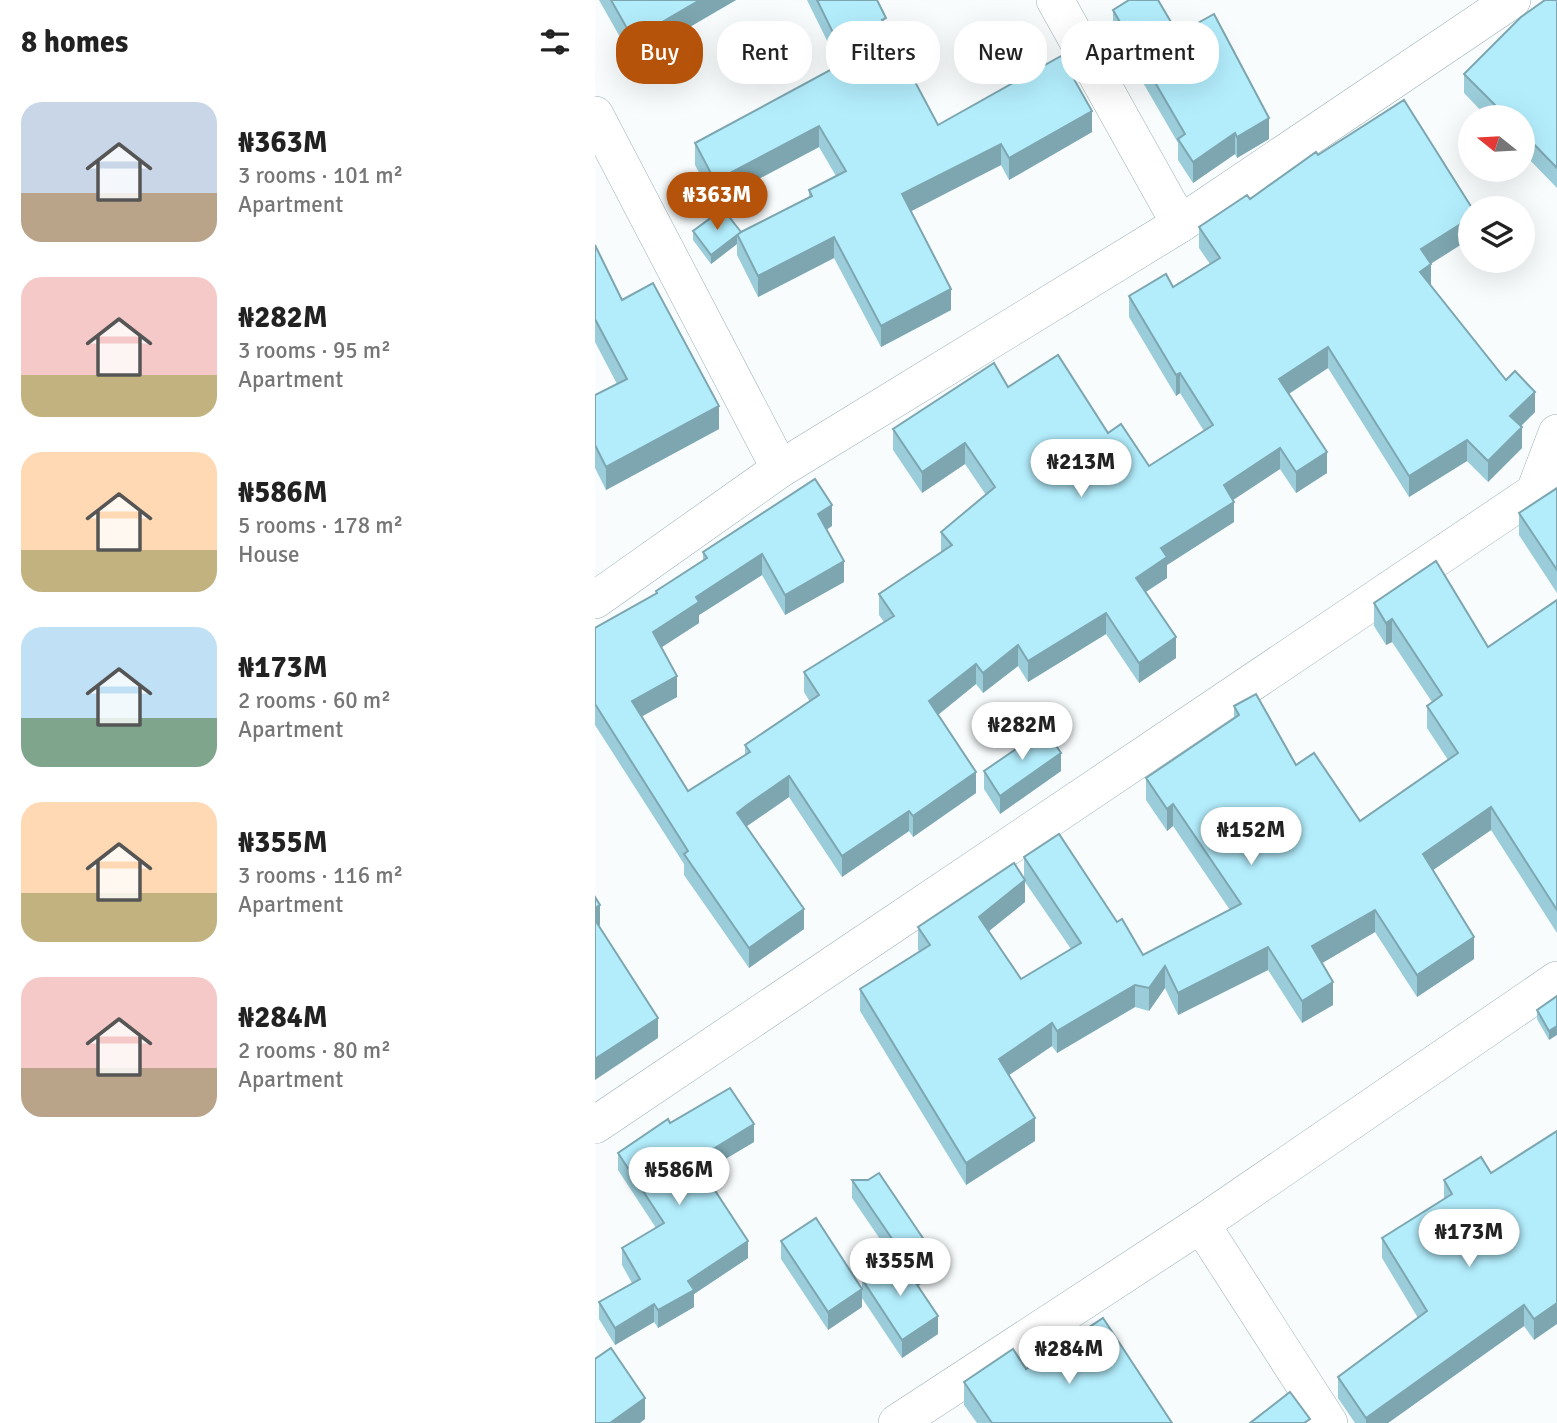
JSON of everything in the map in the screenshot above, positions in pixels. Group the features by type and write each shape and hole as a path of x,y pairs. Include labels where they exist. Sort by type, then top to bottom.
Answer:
{"street":[{"path":"1055,0 1180,224"},
{"path":"595,600 780,469 1180,224 1512,0"},
{"path":"595,116 780,469"},
{"path":"595,1125 1546,484 1557,433"},
{"path":"897,1423 1201,1224 1557,980"},
{"path":"1201,1224 1329,1423"}],"building":[{"path":"611,0 700,0 664,21 623,21"},
{"path":"817,0 877,0 886,18 883,21 827,21"},
{"path":"1129,0 1158,0 1170,21 1119,21 1113,10"},
{"path":"1545,0 1557,0 1557,168 1535,145 1535,105 1495,105 1464,74 1521,17"},
{"path":"1214,14 1218,21 1201,21"},
{"path":"1219,23 1269,118 1237,137 1235,133 1193,162 1178,139 1185,134 1156,84 1219,84"},
{"path":"1061,56 1061,84 1077,84 1092,111 1009,158 1001,144 902,194 951,289 881,326 834,237 758,276 737,234 812,196 809,190 846,171 819,126 715,181 695,143 804,84 812,84 812,80 826,72 826,84 916,84 938,125 1011,84 1047,84 1047,64"},
{"path":"1404,100 1464,196 1458,196 1458,226 1421,249 1431,264 1420,272 1506,380 1515,371 1535,392 1510,416 1522,427 1488,461 1467,440 1409,476 1328,347 1279,379 1327,452 1296,472 1280,448 1224,485 1234,502 1161,548 1167,557 1136,578 1176,637 1139,663 1106,613 1028,661 1018,645 983,673 976,664 929,701 976,772 913,816 909,811 842,856 789,776 737,813 804,909 749,948 684,854 688,851 595,704 595,628 657,593 656,591 707,558 703,552 815,479 832,505 818,514 844,561 785,595 762,554 696,597 699,602 653,632 677,676 632,701 688,791 750,752 745,745 819,695 804,672 894,616 879,594 952,545 941,532 995,487 965,443 922,472 893,429 994,363 1008,387 1058,355 1108,433 1121,424 1149,466 1213,425 1180,373 1176,375 1129,296 1166,274 1173,287 1220,258 1199,227 1247,195 1250,199 1316,152 1318,155"},
{"path":"723,209 741,232 711,255 693,231"},
{"path":"595,245 622,300 653,283 719,406 606,467 595,445 595,395 627,379 595,319"},
{"path":"1557,488 1557,570 1519,513"},
{"path":"1436,561 1488,647 1557,600 1557,910 1491,807 1423,854 1474,937 1417,975 1375,910 1312,946 1333,982 1302,1001 1268,947 1178,993 1165,966 1149,988 1135,985 1057,1031 1052,1023 999,1059 1035,1118 966,1163 860,989 930,945 918,927 1014,863 1025,880 979,917 1021,979 1081,943 1024,857 1059,834 1117,922 1122,919 1143,955 1241,904 1173,804 1167,809 1146,778 1239,715 1234,706 1256,694 1296,765 1314,753 1360,821 1458,753 1427,706 1442,695 1392,619 1386,623 1374,603"},
{"path":"1045,729 1061,753 1000,796 984,771"},
{"path":"595,920 658,1018 595,1059"},
{"path":"1557,996 1557,1026 1549,1031 1537,1010"},
{"path":"730,1088 754,1124 695,1160 748,1241 688,1281 694,1290 658,1310 654,1304 615,1328 599,1302 640,1279 622,1248 664,1223 618,1153 668,1119 670,1123"},
{"path":"1557,1131 1557,1303 1534,1319 1524,1305 1366,1418 1338,1377 1427,1311 1382,1238 1452,1194 1444,1180 1481,1157 1491,1173"},
{"path":"879,1173 935,1256 914,1271 852,1180 868,1180"},
{"path":"816,1218 862,1289 828,1312 781,1241"},
{"path":"897,1255 938,1316 902,1340 862,1279"},
{"path":"1103,1318 1172,1423 992,1423 964,1382 1013,1349 1026,1369"},
{"path":"611,1348 645,1398 610,1423 595,1423 595,1359"},
{"path":"1290,1392 1310,1419 1304,1423 1250,1423"}]}
